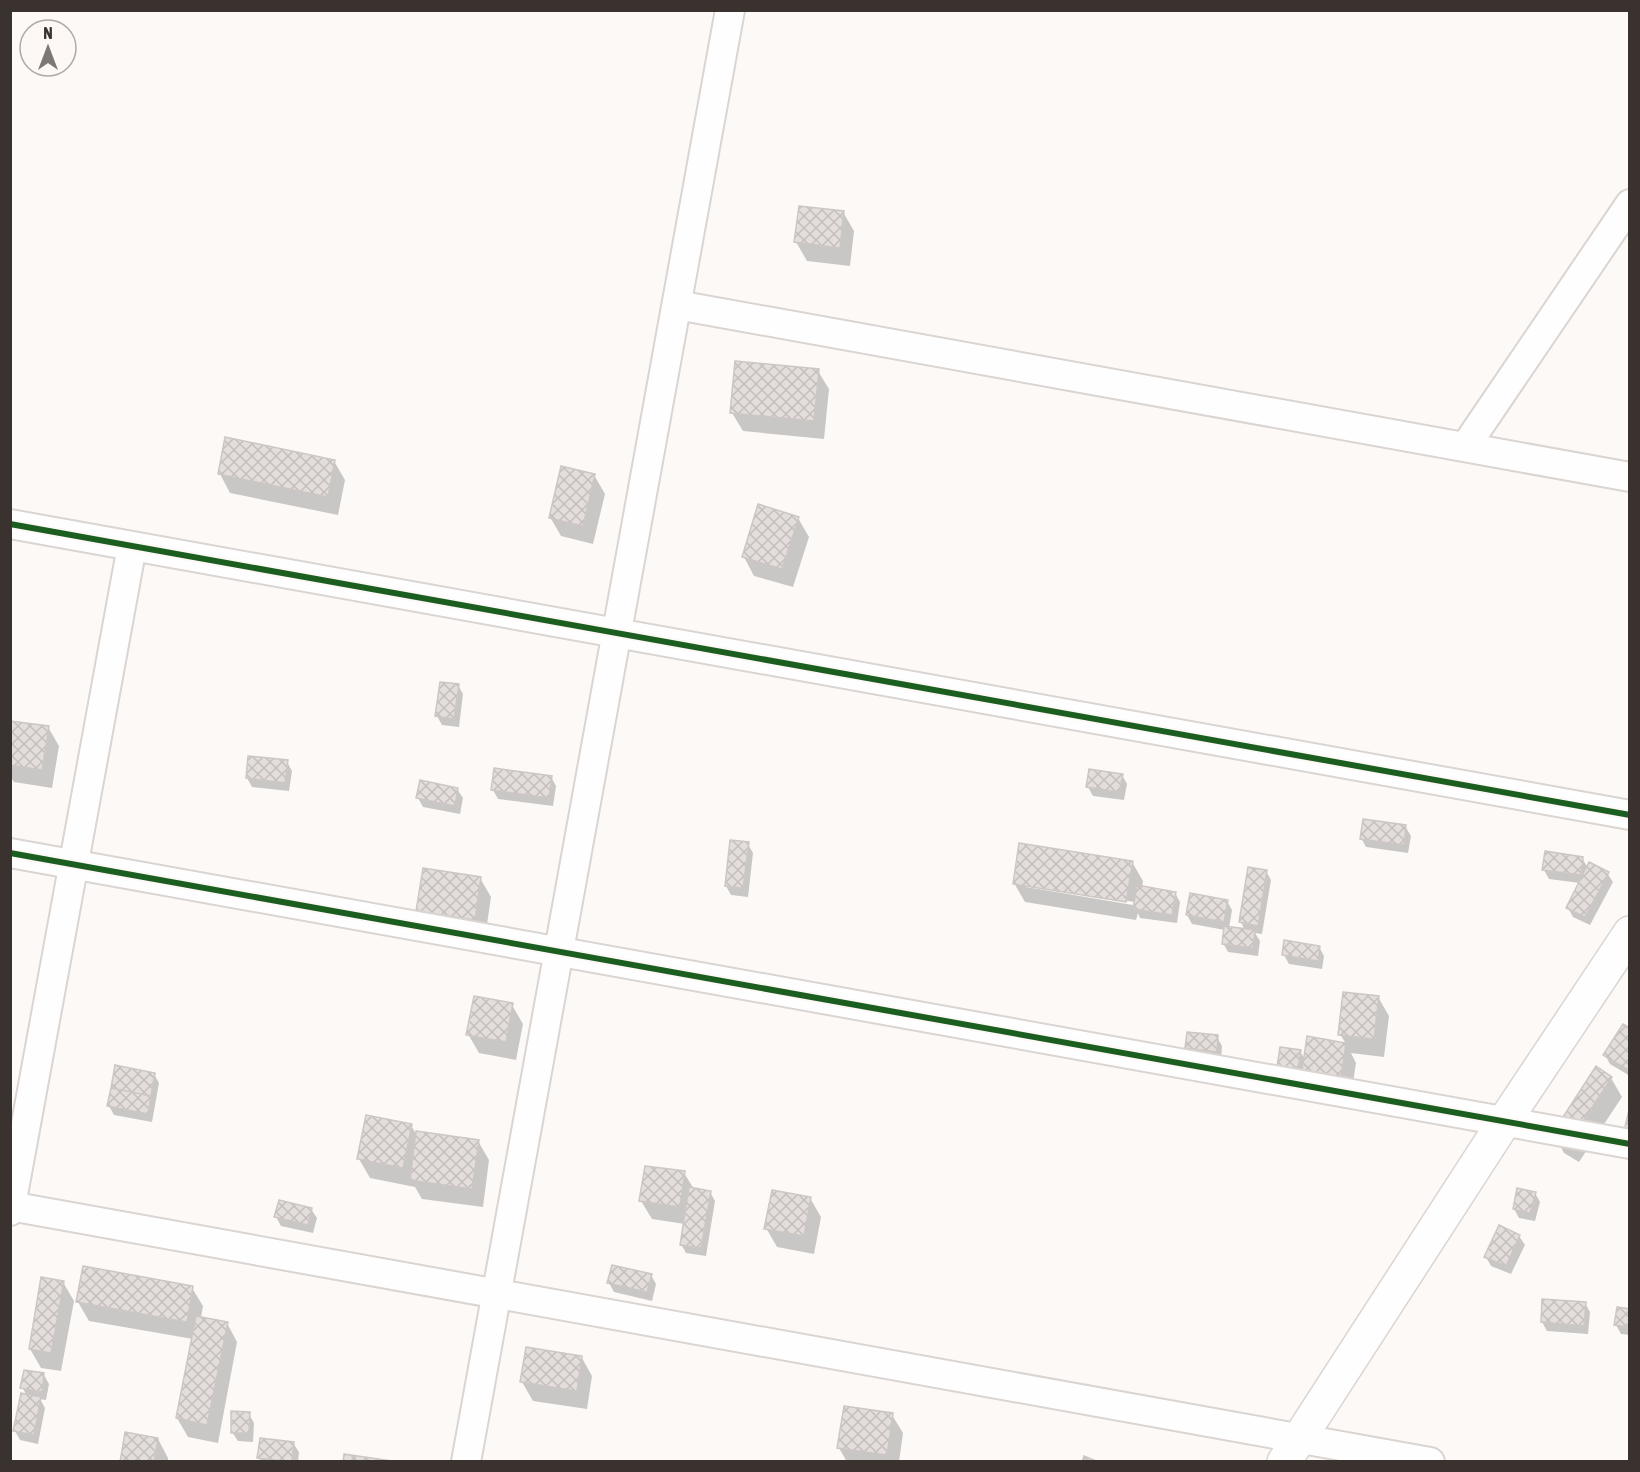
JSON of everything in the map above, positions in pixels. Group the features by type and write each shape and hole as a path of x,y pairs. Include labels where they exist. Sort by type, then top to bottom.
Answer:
{"street":[{"path":"466,1461 730,10"},
{"path":"1465,447 1629,204"},
{"path":"677,305 1629,477"},
{"path":"10,524 1629,815"},
{"path":"132,546 11,1208 496,1294 1292,1450 1430,1461"},
{"path":"10,853 1629,1144"},
{"path":"1292,1450 1503,1122 1629,933"}],"building":[{"path":"799,206 844,211 840,248 794,242"},
{"path":"735,361 819,369 814,421 730,413"},
{"path":"225,437 335,460 328,497 218,474"},
{"path":"561,466 595,474 583,526 549,518"},
{"path":"758,504 799,517 782,569 742,557"},
{"path":"440,682 459,684 454,719 435,716"},
{"path":"10,721 49,726 42,770 10,765"},
{"path":"248,756 288,760 285,783 246,778"},
{"path":"494,768 552,776 549,798 491,790"},
{"path":"1089,769 1123,774 1119,792 1086,787"},
{"path":"420,780 458,788 455,806 416,798"},
{"path":"1363,819 1406,825 1404,845 1360,839"},
{"path":"730,840 749,842 743,888 725,886"},
{"path":"1019,843 1133,861 1126,902 1013,884"},
{"path":"1545,851 1583,857 1581,875 1542,870"},
{"path":"1589,862 1609,872 1585,917 1566,908"},
{"path":"1248,867 1267,870 1258,926 1239,922"},
{"path":"423,868 481,877 475,920 416,911"},
{"path":"1137,885 1176,892 1172,915 1133,909"},
{"path":"1190,893 1228,900 1224,922 1186,915"},
{"path":"1224,926 1255,930 1253,948 1222,944"},
{"path":"1284,940 1320,946 1318,961 1282,955"},
{"path":"1343,992 1379,996 1374,1039 1338,1035"},
{"path":"474,996 513,1003 506,1042 466,1035"},
{"path":"1623,1024 1630,1028 1630,1071 1603,1055"},
{"path":"1187,1032 1218,1035 1217,1052 1185,1048"},
{"path":"1307,1036 1346,1043 1341,1077 1302,1070"},
{"path":"1280,1047 1301,1050 1298,1070 1277,1067"},
{"path":"115,1065 155,1073 151,1096 111,1088"},
{"path":"1596,1066 1612,1077 1568,1144 1552,1134"},
{"path":"111,1088 151,1096 148,1114 107,1106"},
{"path":"1630,1106 1630,1132 1624,1131"},
{"path":"366,1115 412,1124 403,1168 357,1159"},
{"path":"416,1131 479,1140 472,1189 410,1180"},
{"path":"645,1166 685,1171 680,1207 639,1201"},
{"path":"689,1187 711,1191 701,1248 680,1245"},
{"path":"1517,1188 1536,1192 1530,1213 1513,1209"},
{"path":"772,1190 811,1197 804,1236 764,1229"},
{"path":"279,1200 312,1208 308,1225 274,1217"},
{"path":"1499,1225 1520,1235 1506,1266 1484,1257"},
{"path":"612,1265 652,1274 647,1292 607,1283"},
{"path":"83,1266 193,1286 187,1322 76,1302"},
{"path":"41,1277 64,1281 51,1353 29,1349"},
{"path":"1542,1299 1586,1302 1584,1326 1541,1322"},
{"path":"1617,1307 1630,1309 1630,1327 1614,1325"},
{"path":"196,1316 228,1322 207,1425 176,1418"},
{"path":"526,1347 582,1356 577,1391 520,1382"},
{"path":"24,1370 44,1373 42,1392 20,1388"},
{"path":"21,1393 41,1397 34,1435 13,1431"},
{"path":"844,1406 893,1413 887,1455 837,1448"},
{"path":"231,1411 250,1412 249,1433 231,1433"},
{"path":"125,1432 158,1438 154,1462 120,1462"},
{"path":"260,1438 294,1442 292,1462 257,1458"},
{"path":"344,1454 399,1462 343,1462"},
{"path":"1084,1456 1098,1462 1082,1462"}],"cycle path":[{"path":"10,524 1630,815"},
{"path":"10,853 1630,1144"}]}
